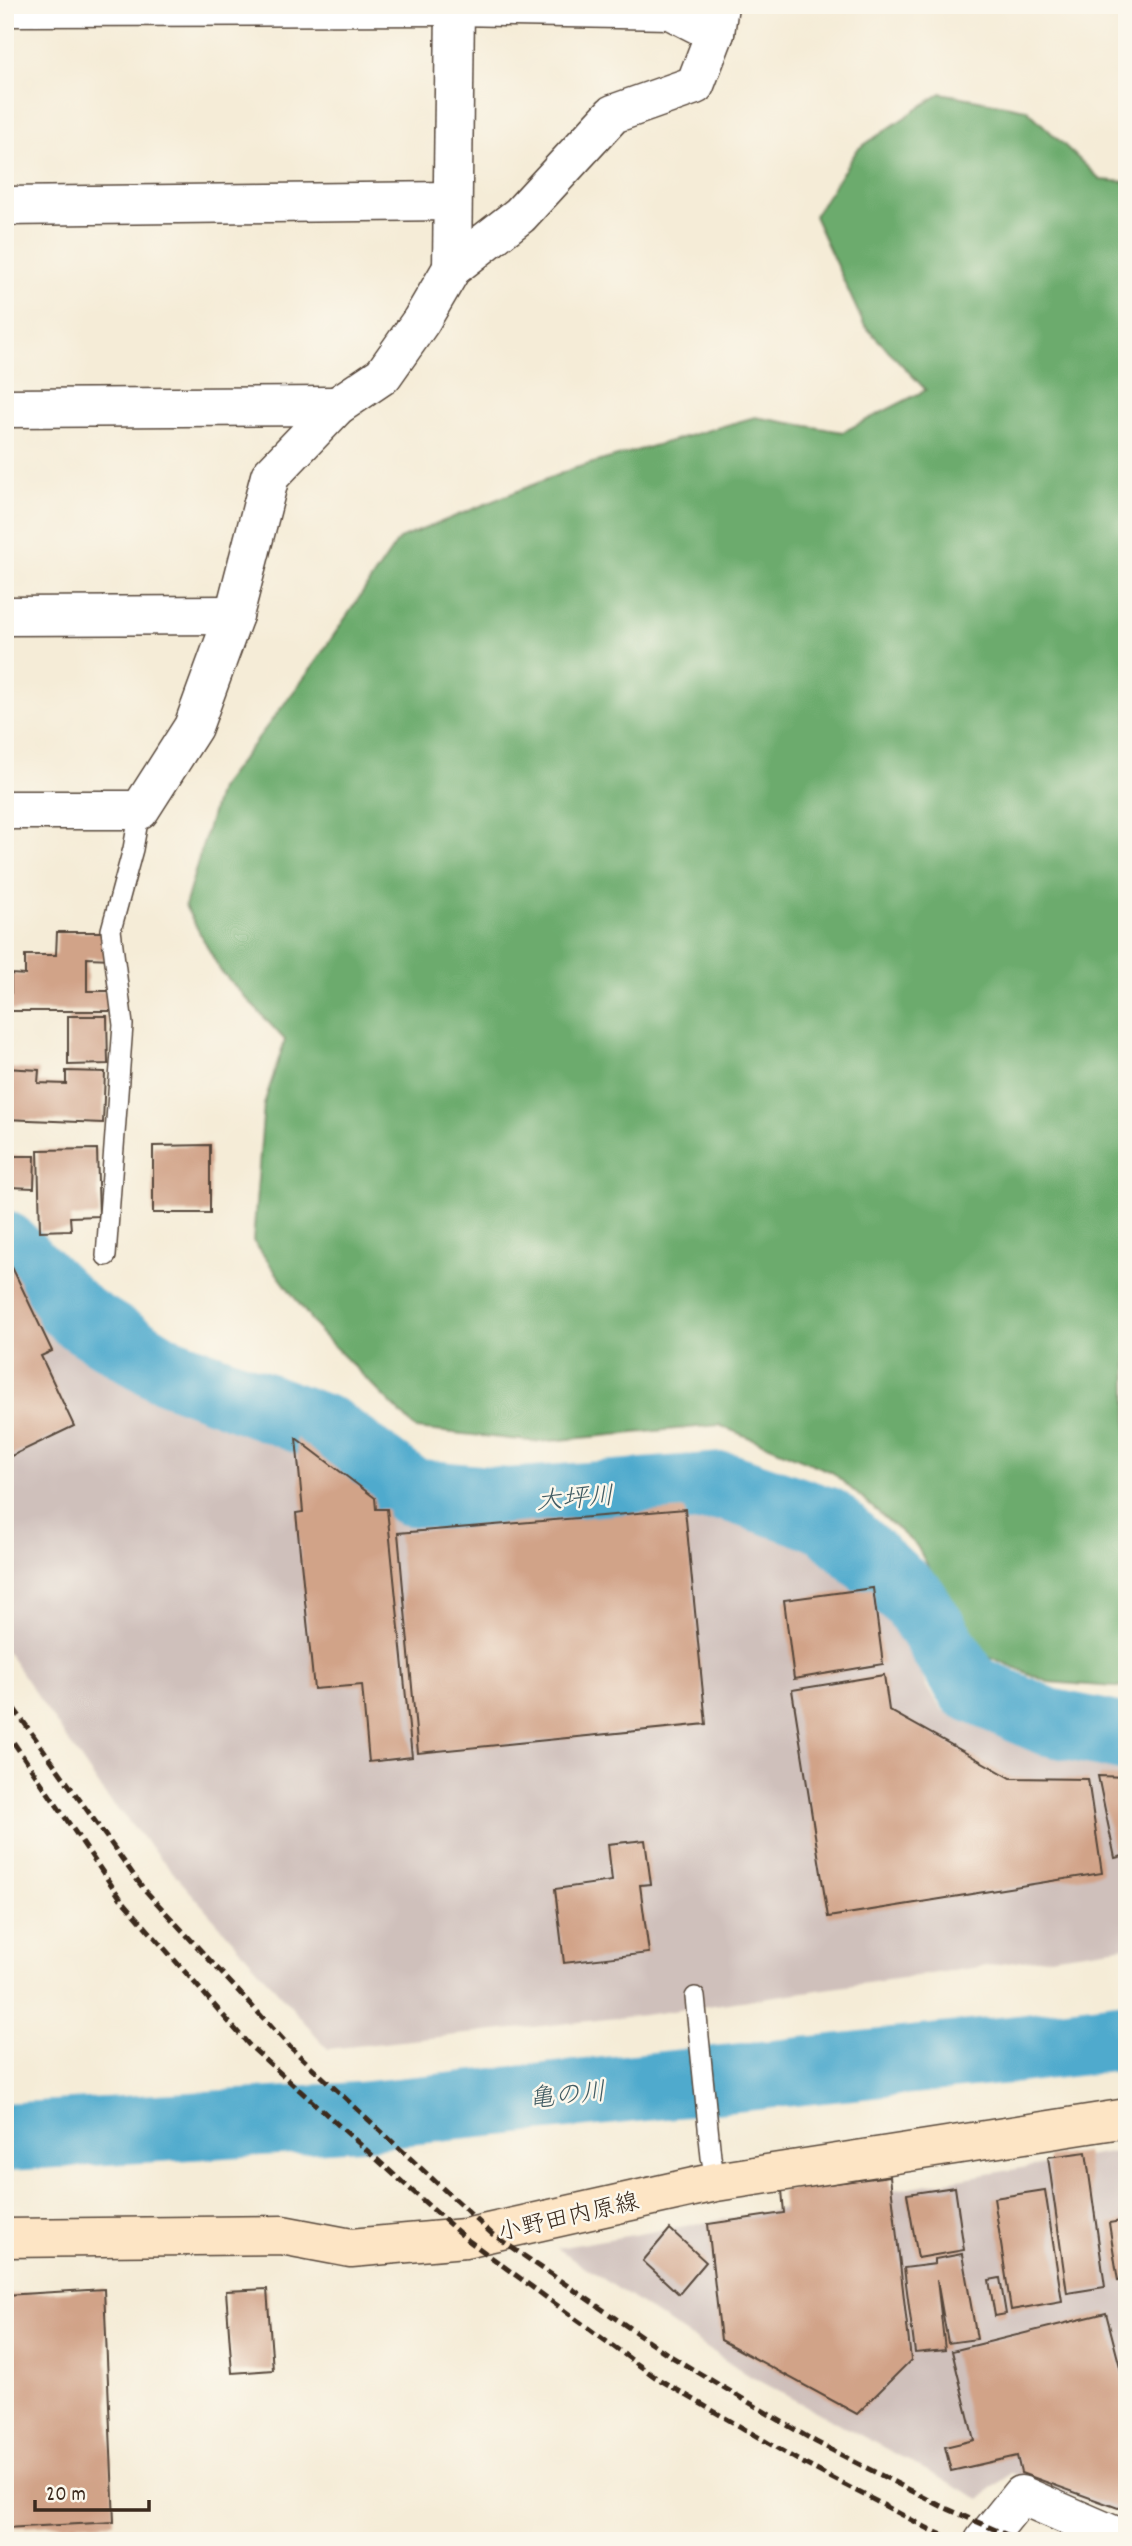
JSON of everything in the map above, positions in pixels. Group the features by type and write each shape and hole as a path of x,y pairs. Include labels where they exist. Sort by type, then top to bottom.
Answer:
{"main road":[{"name":"小野田内原線","path":"5,2238 282,2235 351,2248 465,2238 567,2215 714,2170 1127,2118"}],"street":[{"path":"5,7 455,6 670,10 717,19 695,85 613,114 520,215 452,268 421,321 383,375 337,407 270,476 234,615 193,727 140,810 5,810"},
{"path":"452,268 455,6"},
{"path":"5,206 452,201"},
{"path":"5,408 337,407"},
{"path":"5,615 234,615"},
{"path":"984,2541 1021,2495 1127,2541"}],"lane":[{"path":"106,1256 123,1025 111,930 133,849 140,810"},
{"path":"695,1997 714,2170"}],"shaded area":[{"path":"5,1260 38,1294 73,1344 307,1450 352,1464 414,1510 497,1524 681,1498 740,1509 856,1563 897,1599 926,1687 942,1710 1017,1743 1127,1757 1127,1946 644,2015 328,2049 106,1796 5,1649"},
{"path":"1127,2150 1127,2517 1011,2473 980,2499 744,2373 557,2248"}],"green space":[{"path":"941,93 1026,109 1101,180 1127,182 1127,1688 1048,1682 972,1649 917,1546 832,1472 719,1425 538,1442 416,1429 320,1332 253,1241 264,1104 285,1040 220,970 185,906 219,789 308,673 399,539 572,469 755,417 843,432 926,390 864,325 814,216 858,149"}],"building":[{"path":"57,932 113,932 113,959 87,958 87,991 111,991 111,1011 11,1011 11,974 25,975 25,955 56,955"},
{"path":"68,1016 107,1016 108,1064 68,1065"},
{"path":"5,1068 39,1070 38,1083 66,1084 66,1071 105,1072 103,1123 5,1119"},
{"path":"210,1145 210,1213 153,1213 153,1146"},
{"path":"97,1149 99,1216 70,1217 71,1230 40,1231 38,1150"},
{"path":"10,1156 35,1156 34,1188 9,1187"},
{"path":"5,1261 12,1267 52,1351 41,1356 74,1426 5,1459"},
{"path":"296,1438 375,1498 376,1509 387,1509 412,1757 369,1762 362,1685 314,1689 296,1513 303,1512"},
{"path":"685,1509 706,1724 418,1753 398,1533"},
{"path":"873,1588 883,1664 794,1679 784,1600"},
{"path":"884,1675 889,1710 1011,1778 1088,1779 1102,1873 828,1917 792,1690"},
{"path":"1098,1776 1127,1777 1127,1855 1115,1858"},
{"path":"645,1840 651,1884 640,1885 649,1953 564,1963 555,1889 612,1881 608,1844"},
{"path":"1086,2152 1105,2287 1067,2293 1048,2157"},
{"path":"890,2176 911,2360 857,2414 721,2340 708,2224 784,2213 782,2190"},
{"path":"955,2187 964,2250 918,2258 907,2194"},
{"path":"1045,2190 1062,2301 1011,2310 994,2198"},
{"path":"1127,2220 1127,2279 1118,2281 1109,2223"},
{"path":"670,2229 706,2262 679,2294 643,2261"},
{"path":"962,2254 977,2339 948,2343 937,2280 945,2350 915,2353 904,2268 935,2264 935,2259"},
{"path":"1000,2278 1006,2314 995,2316 989,2280"},
{"path":"104,2289 114,2522 5,2528 5,2295"},
{"path":"267,2289 273,2370 232,2373 226,2291"},
{"path":"1106,2313 1127,2394 1127,2506 1118,2508 1021,2473 1017,2456 951,2471 945,2447 974,2440 952,2351"}],"waterway":[{"name":"大坪川","path":"5,1245 79,1317 162,1368 328,1430 411,1492 508,1502 725,1486 827,1521 915,1601 969,1687 1048,1722 1127,1738"},
{"name":"亀の川","path":"5,2137 359,2116 1127,2036"}],"railway":[{"path":"5,1696 143,1888 290,2047 492,2234 672,2357 816,2442 943,2507 1021,2541"},
{"path":"5,1730 121,1899 250,2046 465,2238 655,2377 801,2462 956,2541"}]}
